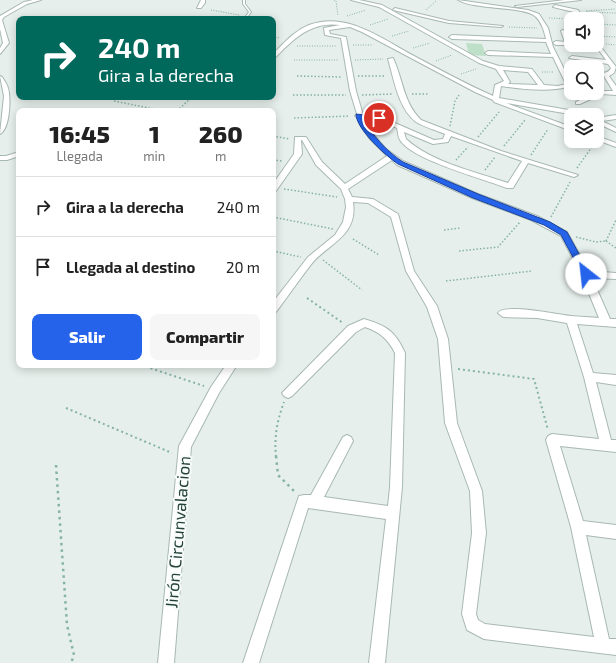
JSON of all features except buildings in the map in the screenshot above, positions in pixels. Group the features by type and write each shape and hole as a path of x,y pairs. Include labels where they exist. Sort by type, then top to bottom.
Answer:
{"street":[{"path":"0,52 6,43 0,20 2,16 26,3 40,0"},
{"path":"199,7 203,4 203,0"},
{"path":"353,0 449,22 501,26"},
{"path":"460,0 496,8 528,11 540,18 546,28 548,41 563,72"},
{"path":"479,0 484,6"},
{"path":"529,0 535,4"},
{"path":"503,8 510,5 543,4 579,0"},
{"path":"543,4 571,8 577,12"},
{"path":"380,6 440,40 488,64 498,68 530,70 543,88"},
{"path":"496,8 498,14"},
{"path":"500,20 505,39"},
{"path":"449,22 452,37 459,50"},
{"path":"276,54 292,38 304,29 319,24 338,23 359,28 477,91 496,99 564,110"},
{"path":"350,26 331,27 326,29 328,35 341,37 345,46 358,116 367,131 391,157 400,163 475,196 547,223 564,234 586,274 606,322"},
{"path":"452,37 548,41"},
{"path":"292,38 294,40 291,43 294,46"},
{"path":"483,38 490,62 488,64"},
{"path":"556,43 564,44"},
{"path":"582,108 578,102 601,92 616,92 606,74 612,72 614,68 602,52"},
{"path":"488,53 555,56"},
{"path":"572,58 609,62"},
{"path":"391,59 406,106 411,115 419,121 525,162 574,175"},
{"path":"498,68 504,75 507,82 497,86 496,101 499,104 564,126"},
{"path":"0,78 6,87 4,126 0,132"},
{"path":"502,85 543,88 564,88"},
{"path":"358,116 379,118 433,142 446,141 449,133"},
{"path":"616,117 597,120 616,130"},
{"path":"400,128 402,139 410,147 430,158 510,186 525,162"},
{"path":"276,185 298,154 297,138 300,137 306,140 319,163 347,193 370,201 395,216 410,271 432,306 443,339 450,423 476,491 479,533 469,614 472,625 484,631 609,646 578,527 552,440 611,445 571,320"},
{"path":"604,141 616,145"},
{"path":"0,158 7,158 16,155"},
{"path":"347,193 391,157"},
{"path":"276,305 311,259 326,248 343,231 347,222 347,193"},
{"path":"586,274 616,276"},
{"path":"503,313 537,314 571,320 616,323"},
{"path":"288,393 352,329 364,324 381,328 394,339 400,353 398,452 377,663"},
{"name":"Jirón Circunvalacion","path":"166,663 185,446 215,390 230,368"},
{"path":"589,377 616,380"},
{"path":"251,663 309,501 347,441"},
{"path":"309,501 393,513"},
{"path":"578,527 616,532"}],"lane":[{"path":"244,0 244,4 250,12 248,16"}],"path":[{"path":"334,0 336,1 338,15 348,16 366,9"},
{"path":"577,12 616,9"},
{"path":"211,10 248,16"},
{"path":"604,13 616,13"},
{"path":"359,28 389,18"},
{"path":"540,18 564,19"},
{"path":"604,24 616,24"},
{"path":"501,26 546,28"},
{"path":"381,39 409,31"},
{"path":"604,36 616,37"},
{"path":"402,51 440,40"},
{"path":"427,64 459,50"},
{"path":"453,78 488,64"},
{"path":"530,70 563,72"},
{"path":"449,133 456,101 459,95"},
{"path":"180,108 189,100"},
{"path":"114,101 149,108"},
{"path":"294,118 358,116"},
{"path":"525,162 553,122"},
{"path":"276,136 297,140"},
{"path":"276,188 347,193"},
{"path":"459,251 498,247 526,214"},
{"path":"276,218 343,231"},
{"path":"606,241 616,220"},
{"path":"444,230 461,228"},
{"path":"564,234 596,242 606,241 616,248"},
{"path":"353,239 379,255"},
{"path":"276,252 311,259"},
{"path":"323,260 362,290"},
{"path":"446,280 532,271"},
{"path":"307,298 352,329"},
{"path":"150,368 215,390"},
{"path":"453,368 534,379 546,425 552,440"},
{"path":"288,393 278,420 275,446 278,475 309,501"},
{"path":"66,408 183,458"},
{"path":"56,465 68,625 74,655 71,663"}],"green space":[{"path":"466,43 482,44 486,56 469,55"}],"route":[{"path":"379,118 358,116 367,131 391,157 400,163 475,196 547,223 564,234 586,274"}]}
